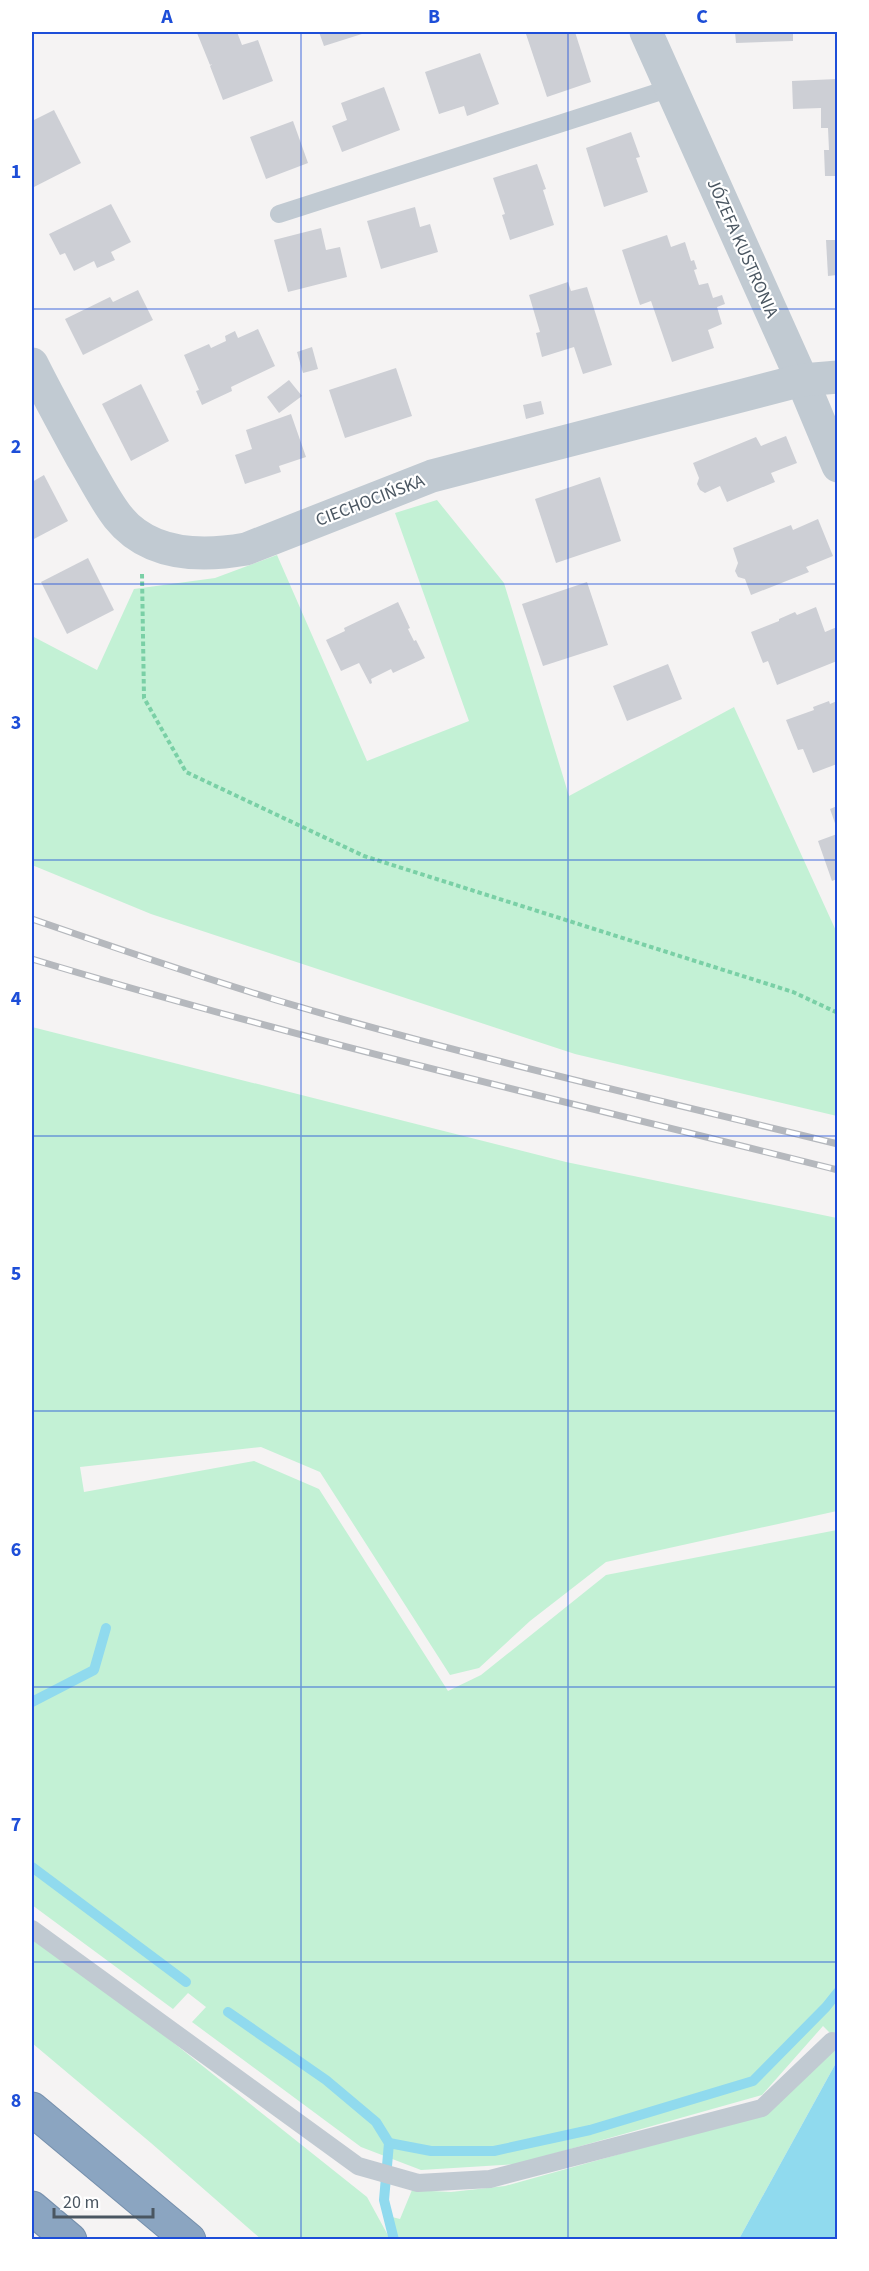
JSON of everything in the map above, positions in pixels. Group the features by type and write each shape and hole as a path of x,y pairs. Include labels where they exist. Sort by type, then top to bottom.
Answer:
{"highway":[{"path":"32,2109 189,2240"},
{"path":"32,2208 70,2240"}],"street":[{"name":"JÓZEFA KUSTRONIA","path":"646,32 802,380 837,466"},
{"name":"CIECHOCIŃSKA","path":"32,364 102,493 120,519 141,537 166,549 195,554 221,554 246,549 432,476 802,380 837,377"}],"lane":[{"path":"279,214 671,88"},
{"path":"32,1929 349,2159 364,2168 418,2183 490,2180 762,2108 832,2041"}],"path":[{"path":"141,537 144,698 186,772 364,856 793,992 837,1013"}],"green space":[{"path":"437,500 504,583 569,796 734,707 837,933 837,1116 575,1054 151,914 32,865 32,636 97,670 134,589 215,578 277,555 367,761 469,721 395,513"},
{"path":"32,1027 566,1162 837,1218 837,1511 606,1562 530,1621 479,1668 450,1675 320,1472 261,1447 80,1467 84,1492 254,1461 319,1489 448,1691 481,1675 606,1575 837,1530 837,2040 823,2026 762,2095 517,2164 421,2170 361,2147 192,2022 206,2007 188,1993 173,2009 32,1905"},
{"path":"32,1930 367,2197 390,2239 261,2239 32,2043"},
{"path":"837,2041 837,2061 739,2239 398,2239 392,2217 400,2219 412,2190 451,2192 505,2186 767,2113"}],"water":[{"path":"837,2061 837,2239 739,2239"}],"building":[{"path":"237,32 242,45 258,40 273,81 223,100 210,66 212,64 210,65 197,33"},
{"path":"319,32 364,32 365,33 324,46"},
{"path":"575,32 591,82 547,97 526,34"},
{"path":"735,32 793,32 793,41 736,43"},
{"path":"480,53 499,104 467,116 464,106 439,114 425,72"},
{"path":"837,79 837,176 825,176 824,150 829,150 828,128 821,128 821,108 793,109 792,81"},
{"path":"384,87 400,130 342,152 332,126 347,120 341,103"},
{"path":"54,110 81,163 32,188 32,121"},
{"path":"293,121 308,163 266,179 250,137"},
{"path":"631,132 640,157 636,158 648,192 604,207 586,148"},
{"path":"537,164 546,189 543,190 554,225 510,240 502,215 505,214 493,178"},
{"path":"111,204 131,242 111,252 115,260 97,268 94,261 74,271 65,253 60,255 49,234"},
{"path":"415,207 420,227 430,224 438,252 381,269 367,221"},
{"path":"321,228 326,250 340,247 347,277 288,292 274,240"},
{"path":"667,235 671,247 685,242 691,261 694,260 697,269 694,270 699,285 708,283 713,298 722,295 725,304 717,307 722,324 708,330 714,348 672,362 651,301 640,305 622,250"},
{"path":"826,240 837,240 837,275 828,276"},
{"path":"568,282 571,291 587,287 612,365 583,374 574,347 542,357 536,333 540,332 529,295"},
{"path":"138,290 153,320 83,355 65,319 110,297 113,302"},
{"path":"258,329 275,366 231,387 232,391 202,405 196,391 199,390 184,355 209,344 211,348 226,341 225,336 235,331 238,338"},
{"path":"312,347 318,369 303,373 297,352"},
{"path":"396,368 412,416 345,438 329,390"},
{"path":"289,380 302,396 279,413 267,397"},
{"path":"141,384 169,441 131,461 102,404"},
{"path":"541,401 544,414 526,419 523,405"},
{"path":"291,414 306,457 279,466 281,472 245,484 235,455 252,449 246,430"},
{"path":"786,436 797,463 771,473 775,482 727,502 720,486 705,493 700,490 697,484 699,478 693,463 756,437 761,446"},
{"path":"44,475 68,521 32,540 32,482"},
{"path":"600,477 621,541 556,563 535,499"},
{"path":"818,519 833,556 806,567 809,572 751,595 745,579 738,577 735,571 738,563 733,548 791,525 793,530"},
{"path":"88,558 114,610 67,634 41,582"},
{"path":"587,582 608,645 543,666 522,604"},
{"path":"398,602 410,628 408,629 425,658 393,673 391,669 371,679 370,684 359,663 341,671 326,640 345,631 344,628"},
{"path":"816,607 825,632 837,627 837,661 777,685 768,661 763,663 751,632 795,612 797,615"},
{"path":"668,664 682,699 627,721 613,686"},
{"path":"829,701 830,704 837,701 837,764 813,773 803,749 798,750 786,720 814,710 813,707"},
{"path":"837,806 837,829 830,809"},
{"path":"837,834 837,879 832,881 818,841"}],"waterway":[{"path":"32,1702 94,1670 106,1628"},
{"path":"32,1867 186,1982"},
{"path":"389,2143 431,2151 494,2151 590,2130 753,2081 838,1992"},
{"path":"228,2012 326,2080 376,2122 389,2143 384,2200 394,2240"}],"railway":[{"path":"32,919 215,981 346,1020 556,1075 838,1144"},
{"path":"32,959 332,1043 838,1170"}]}
